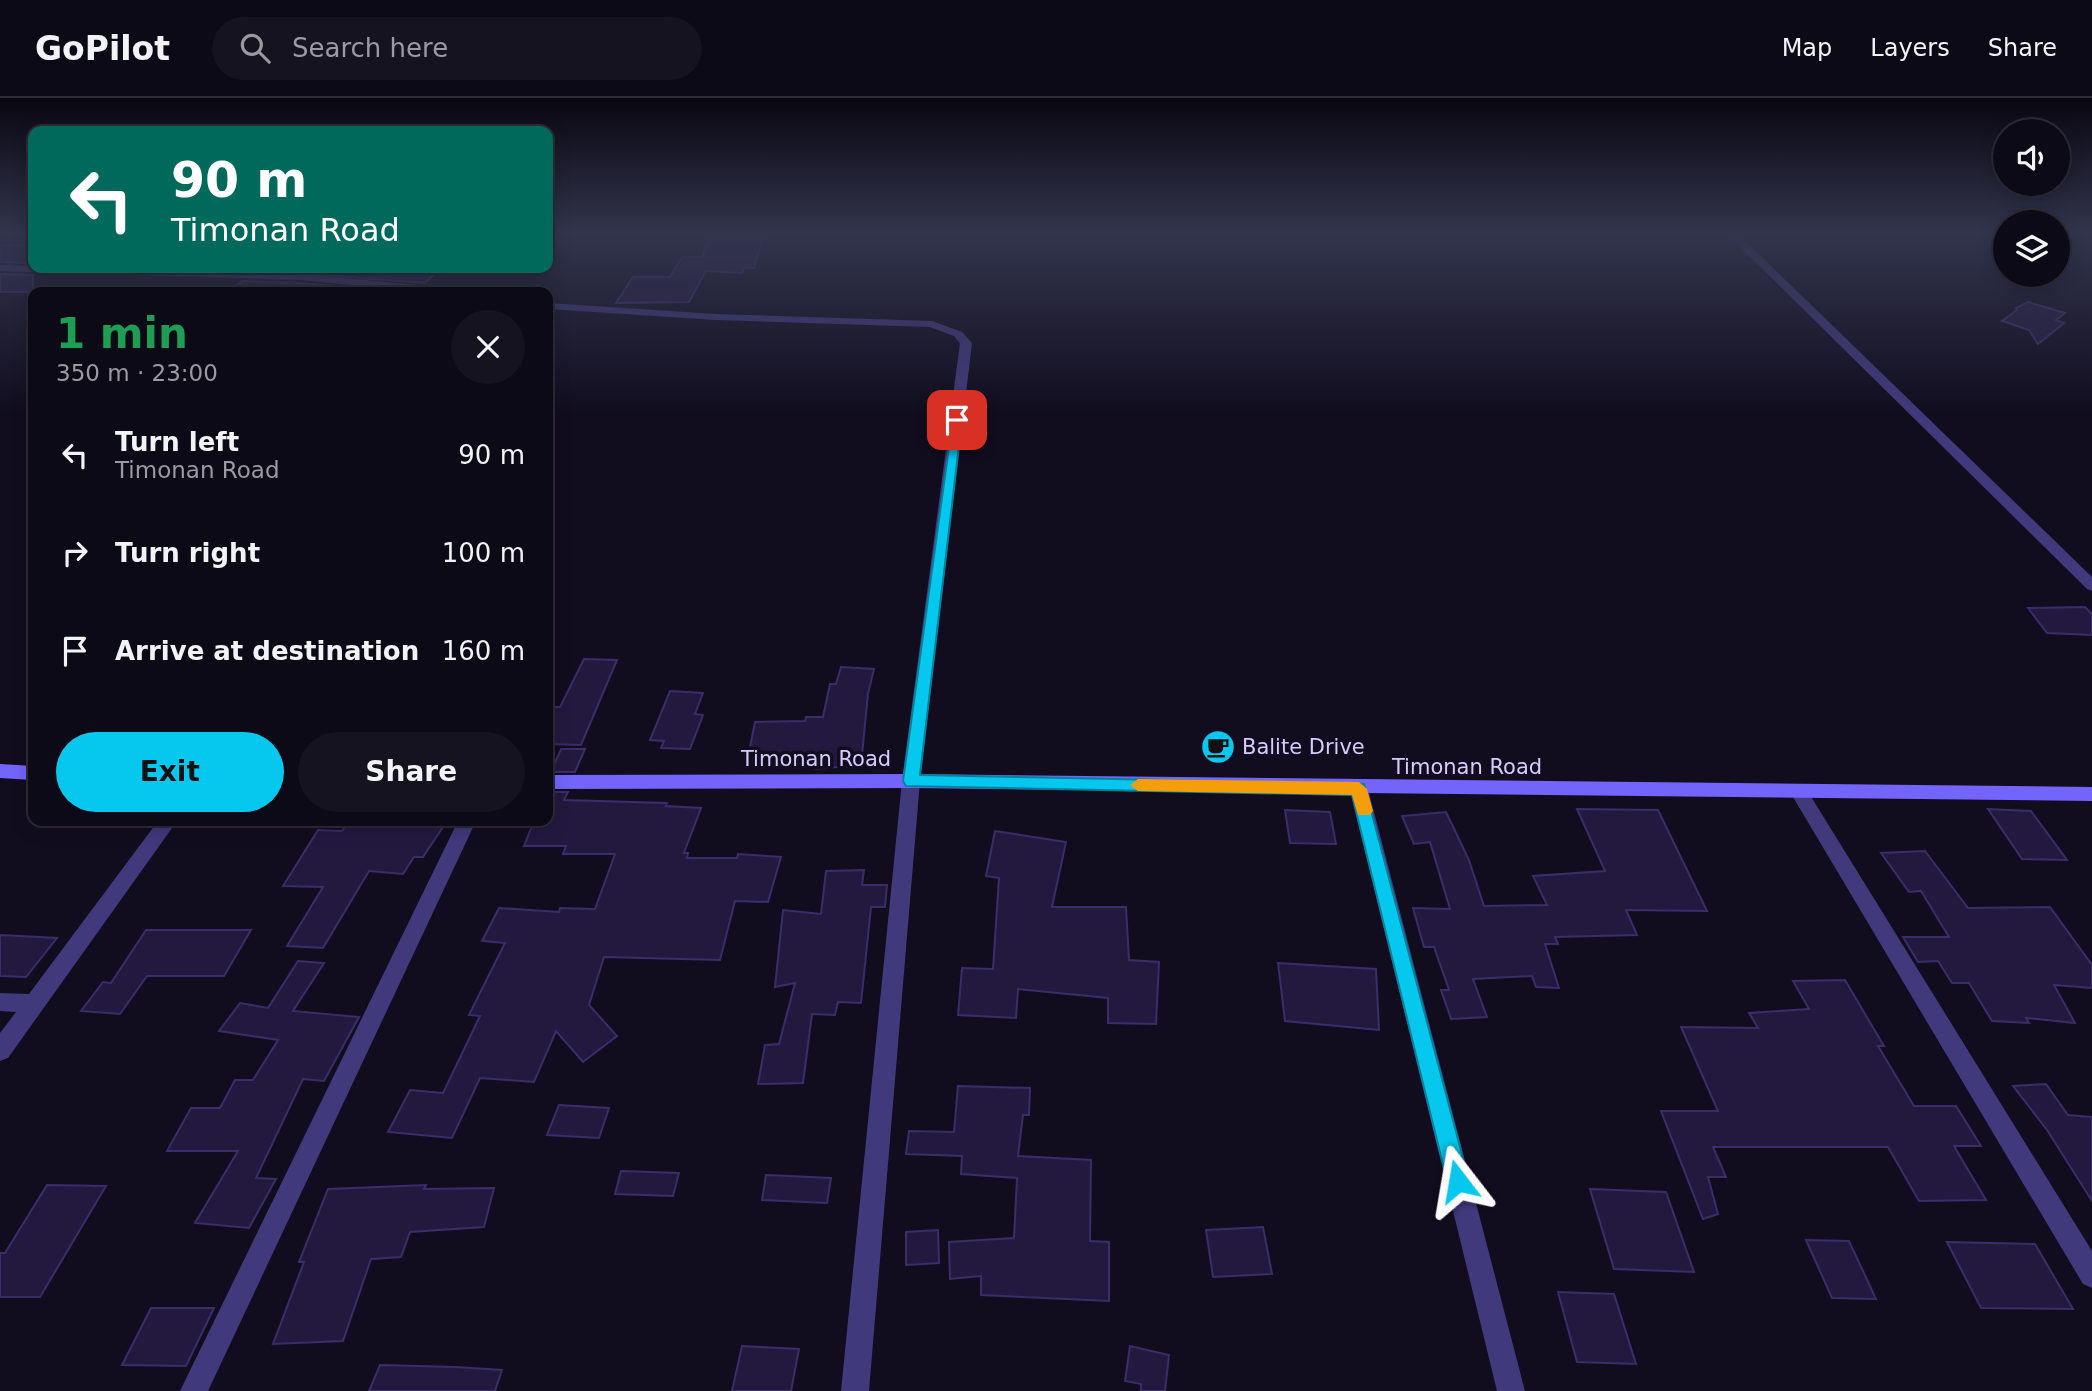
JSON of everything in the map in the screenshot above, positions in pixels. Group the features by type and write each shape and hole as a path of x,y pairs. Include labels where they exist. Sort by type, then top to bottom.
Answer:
{"street":[{"path":"1792,292 2092,586"},
{"path":"553,306 716,317 932,324 958,334 966,343 911,781 855,1391"},
{"path":"0,771 28,773"},
{"name":"Timonan Road","path":"553,782 911,781 1359,789 2092,794"},
{"path":"1359,789 1511,1391"},
{"path":"1799,792 2092,1275"},
{"path":"0,1051 163,826"},
{"path":"194,1391 465,826"},
{"path":"0,1002 34,1004"}],"building":[{"path":"623,292 694,292 689,302 616,303"},
{"path":"2028,302 2065,313 2056,320 2064,323 2038,344 2029,330 2002,321 2017,310 2016,308"},
{"path":"2085,607 2092,614 2092,635 2047,633 2028,608"},
{"path":"584,659 617,660 581,745 553,744 553,707 560,707"},
{"path":"841,667 874,669 868,694 861,765 816,769 817,761 799,762 800,757 748,757 755,722 805,721 806,717 823,717 830,684 836,684"},
{"path":"670,691 703,693 695,714 703,715 690,749 661,748 664,741 650,740"},
{"path":"561,749 585,749 575,772 553,772"},
{"path":"553,792 568,792 564,800 667,803 666,806 701,808 684,853 688,853 687,858 737,858 738,854 781,857 768,902 735,901 720,960 604,957 589,1005 617,1036 583,1062 556,1031 534,1082 480,1078 452,1138 388,1132 410,1090 443,1093 480,1016 469,1015 505,943 482,941 499,908 559,912 560,908 595,909 615,854 563,854 566,846 524,846 532,826 553,826"},
{"path":"1577,809 1658,810 1707,911 1626,910 1637,935 1555,937 1558,944 1545,944 1559,988 1536,987 1532,976 1473,979 1487,1017 1451,1019 1441,990 1449,990 1434,947 1424,947 1413,908 1450,909 1430,842 1414,844 1402,816 1446,812 1469,860 1484,906 1547,905 1533,876 1605,871"},
{"path":"1988,809 2031,811 2067,860 2022,859"},
{"path":"1285,810 1330,812 1336,844 1290,843"},
{"path":"346,826 444,826 423,857 414,857 403,874 369,871 323,948 287,946 323,887 283,886 318,830 342,831"},
{"path":"995,831 1066,842 1052,907 1126,907 1129,960 1159,962 1156,1024 1108,1023 1108,998 1018,989 1016,1018 958,1015 962,968 993,969 999,878 986,876"},
{"path":"1925,851 1968,908 2050,907 2092,965 2092,988 2054,985 2075,1023 2026,1018 2029,1023 1992,1021 1969,983 1952,983 1938,961 1918,962 1903,937 1949,937 1921,891 1909,892 1881,853"},
{"path":"864,870 862,885 887,885 885,907 871,907 861,1003 838,1002 835,1015 812,1014 803,1083 758,1084 765,1045 779,1044 795,983 775,987 783,910 821,914 826,871"},
{"path":"146,930 251,930 224,976 147,976 120,1014 81,1011 103,982 111,983"},
{"path":"0,935 57,938 26,977 0,976"},
{"path":"298,961 324,963 293,1011 359,1017 324,1081 303,1079 256,1178 276,1179 249,1228 195,1223 238,1151 167,1151 191,1108 220,1108 235,1080 253,1080 278,1040 219,1031 240,1003 268,1008"},
{"path":"1278,963 1376,969 1379,1030 1285,1021"},
{"path":"1845,980 1884,1046 1878,1046 1914,1106 1956,1106 1981,1146 1954,1146 1986,1200 1919,1201 1888,1147 1713,1147 1726,1177 1708,1177 1718,1214 1703,1219 1661,1111 1718,1111 1681,1027 1758,1028 1749,1013 1809,1009 1793,981"},
{"path":"2046,1084 2068,1115 2092,1117 2092,1201 2047,1130 2013,1086"},
{"path":"958,1086 1030,1088 1029,1115 1023,1115 1018,1156 1091,1160 1090,1241 1109,1242 1109,1301 981,1295 981,1276 950,1279 949,1242 1014,1238 1017,1178 961,1174 962,1156 906,1154 909,1131 954,1132"},
{"path":"559,1105 609,1108 599,1138 547,1135"},
{"path":"621,1171 679,1173 673,1196 615,1194"},
{"path":"766,1175 831,1178 827,1203 762,1200"},
{"path":"47,1185 106,1186 40,1297 0,1297 0,1253 5,1253"},
{"path":"426,1185 424,1189 494,1188 484,1227 410,1232 401,1257 371,1259 343,1341 273,1344 304,1262 299,1262 328,1189"},
{"path":"1590,1189 1666,1192 1694,1272 1614,1269"},
{"path":"1263,1227 1272,1274 1213,1277 1206,1230"},
{"path":"938,1230 939,1263 906,1265 906,1232"},
{"path":"1806,1240 1849,1241 1876,1299 1832,1298"},
{"path":"1947,1242 2035,1244 2073,1309 1981,1308"},
{"path":"1558,1292 1614,1294 1636,1364 1577,1362"},
{"path":"151,1308 214,1308 186,1366 122,1365"},
{"path":"742,1346 799,1349 791,1391 732,1391"},
{"path":"1130,1346 1169,1355 1165,1391 1141,1391 1141,1384 1125,1381"},
{"path":"380,1365 502,1370 495,1391 369,1391"}],"slow traffic":[{"path":"1138,785 1359,789 1364,811"}],"place":[{"name":"Balite Drive","path":"1218,747"}],"route":[{"path":"957,420 911,781 1359,789 1458,1181"}]}
